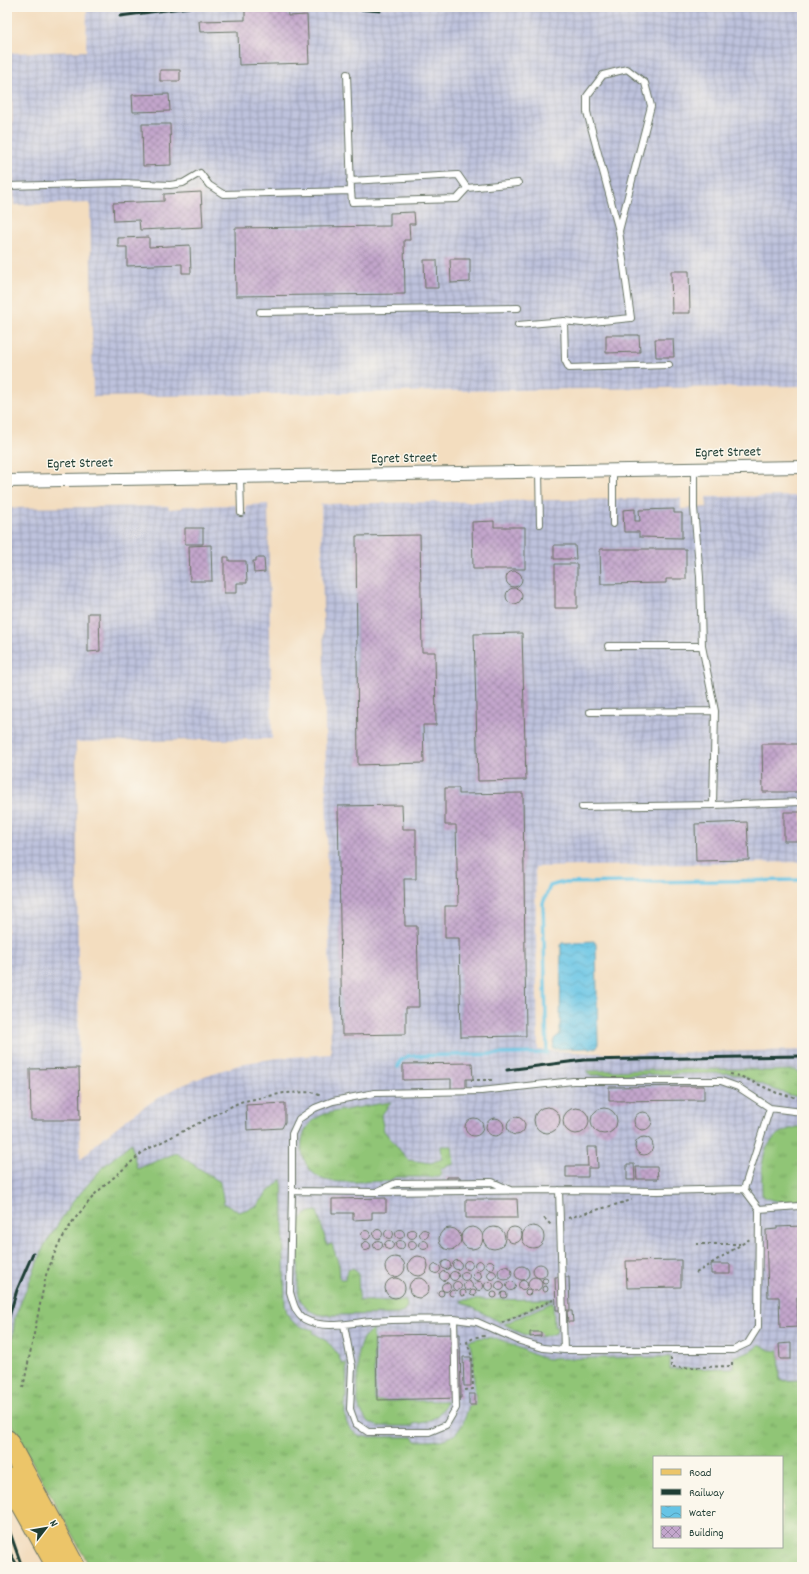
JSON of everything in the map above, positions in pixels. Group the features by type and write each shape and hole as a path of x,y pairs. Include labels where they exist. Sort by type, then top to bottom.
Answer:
{"main road":[{"path":"7,1440 75,1567"},
{"path":"7,1478 57,1567"}],"street":[{"name":"Egret Street","path":"7,480 802,467"}],"lane":[{"path":"518,325 564,321 582,323 631,318 619,231 587,112 587,96 603,75 627,69 645,83 651,106 619,231"},
{"path":"347,74 350,191 352,202 457,199 467,188 518,183"},
{"path":"7,186 122,183 170,185 183,182 200,173 208,185 223,194 350,191"},
{"path":"350,182 458,175 467,188"},
{"path":"260,312 518,308"},
{"path":"564,321 565,360 570,368 669,365"},
{"path":"694,469 694,508 700,577 702,646 715,711 713,805"},
{"path":"613,470 613,524"},
{"path":"539,472 540,524"},
{"path":"240,477 241,513"},
{"path":"608,646 702,646"},
{"path":"590,712 715,711"},
{"path":"582,807 802,802"},
{"path":"744,1189 759,1209 758,1327 748,1343 733,1350 564,1350 543,1348 520,1341 477,1322 454,1319 371,1321 344,1325 319,1323 304,1318 294,1308 290,1292 292,1134 299,1119 315,1108 333,1101 375,1092 480,1091 573,1081 722,1081 738,1087 770,1108 802,1112"},
{"path":"744,1189 770,1108"},
{"path":"375,1192 396,1183 492,1182 513,1191"},
{"path":"292,1191 658,1191 744,1189"},
{"path":"559,1190 564,1350"},
{"path":"759,1209 802,1207"},
{"path":"344,1325 352,1366 350,1409 355,1423 368,1432 429,1432 446,1425 456,1408 454,1319"}],"path":[{"path":"23,1388 46,1275 58,1245 74,1221 96,1193 144,1152 240,1102 284,1093 312,1092 333,1101"},
{"path":"568,1226 567,1218 638,1199"},
{"path":"750,1232 750,1246"},
{"path":"696,1273 750,1239"},
{"path":"696,1244 742,1244"},
{"path":"502,1322 553,1300"}],"shaded area":[{"path":"87,7 802,7 802,386 93,397 90,203 14,205 11,53 86,51"},
{"path":"802,496 802,862 535,867 538,1050 615,1054 802,1050 802,1453 41,1465 7,1405 7,508 168,506 169,509 182,508 183,506 236,505 237,513 246,513 246,505 268,504 272,739 76,742 80,1160 100,1140 128,1118 153,1101 178,1087 207,1075 245,1063 278,1058 331,1054 321,504 681,498 681,509 707,507 706,497"}],"green space":[{"path":"747,1069 764,1071 795,1070 802,1075 798,1097 730,1073 591,1075 586,1071"},
{"path":"391,1102 381,1116 384,1131 408,1160 431,1163 442,1159 441,1146 452,1146 454,1164 441,1168 440,1177 395,1177 389,1181 339,1182 325,1180 314,1174 306,1164 302,1153 303,1136 313,1121 330,1113"},
{"path":"796,1127 802,1127 802,1197 788,1201 770,1200 762,1195 762,1170 766,1151 770,1143 776,1137 784,1131"},
{"path":"131,1143 137,1169 176,1153 220,1182 224,1204 239,1212 257,1206 267,1193 282,1179 285,1305 291,1320 298,1325 314,1330 313,1333 327,1342 334,1349 342,1364 346,1363 345,1417 349,1427 360,1437 413,1437 416,1441 428,1441 445,1439 457,1432 466,1417 469,1405 475,1405 473,1356 469,1341 480,1338 500,1340 547,1359 670,1357 670,1369 734,1368 734,1356 748,1353 760,1344 769,1350 779,1351 780,1381 802,1380 802,1567 90,1567 7,1416 7,1385 15,1317 44,1246 71,1204 103,1167"},
{"path":"317,1211 327,1245 332,1244 339,1265 340,1279 345,1279 347,1270 353,1268 358,1272 359,1301 406,1301 407,1306 403,1312 398,1314 323,1315 306,1308 298,1291 299,1223 306,1214"},
{"path":"554,1299 500,1322 462,1302 461,1300"},
{"path":"553,1302 554,1327 557,1327 556,1333 541,1337 528,1336 504,1324"},
{"path":"373,1328 375,1401 447,1401 442,1411 434,1418 425,1422 413,1424 413,1426 378,1426 367,1421 360,1410 358,1403 358,1351 363,1338"}],"water":[{"path":"594,941 596,944 597,1048 553,1049 554,1039 560,1034 561,945 563,943"}],"building":[{"path":"245,7 287,7 288,16 307,15 309,63 239,65 238,31 200,32 199,21 245,20"},
{"path":"160,70 180,70 180,81 160,81"},
{"path":"169,94 170,111 133,112 132,95"},
{"path":"142,124 170,124 171,165 143,166"},
{"path":"201,192 203,227 140,230 139,220 114,221 113,203 164,201 164,194"},
{"path":"414,212 415,224 409,224 410,240 404,240 405,294 236,296 235,228 390,226 390,213"},
{"path":"149,237 149,247 190,245 191,273 182,273 182,264 127,266 127,247 118,247 118,238"},
{"path":"450,259 470,259 470,282 451,283"},
{"path":"424,260 437,260 438,288 425,288"},
{"path":"671,271 689,271 690,313 672,313"},
{"path":"606,335 639,335 640,352 606,353"},
{"path":"655,339 673,339 674,357 656,357"},
{"path":"635,509 635,521 640,521 639,510 674,509 674,513 682,513 682,538 639,537 639,532 624,532 623,510"},
{"path":"494,521 494,527 525,527 525,569 473,569 472,522"},
{"path":"185,528 203,528 203,544 185,544"},
{"path":"420,535 422,652 435,652 436,725 423,725 424,763 358,765 356,536"},
{"path":"211,545 212,581 190,581 189,546"},
{"path":"554,545 575,545 576,559 554,559"},
{"path":"600,549 686,549 686,579 666,579 666,583 601,584"},
{"path":"224,557 229,557 229,561 246,561 247,583 237,583 237,593 224,593"},
{"path":"256,558 264,558 265,572 254,573 253,561 256,561"},
{"path":"555,564 577,564 577,608 555,608"},
{"path":"514,571 521,576 522,579 517,586 514,587 507,582 506,579 511,572"},
{"path":"514,588 520,590 522,596 520,602 514,604 508,602 506,596 508,590"},
{"path":"88,613 99,613 100,651 88,652"},
{"path":"522,633 526,780 478,781 474,634"},
{"path":"762,744 802,744 802,792 763,792"},
{"path":"445,788 459,788 459,794 523,793 526,1036 461,1037 459,938 445,938 445,906 458,906 456,825 445,825"},
{"path":"402,805 403,829 416,829 416,879 404,879 405,926 417,926 419,1007 406,1007 406,1034 342,1035 338,806"},
{"path":"784,812 802,812 802,841 784,841"},
{"path":"747,822 749,860 696,861 695,824"},
{"path":"472,1063 473,1079 466,1079 466,1089 451,1089 451,1079 403,1080 403,1064"},
{"path":"79,1068 80,1120 31,1120 30,1069"},
{"path":"704,1086 704,1100 609,1101 609,1087"},
{"path":"285,1103 285,1122 282,1128 247,1130 246,1105"},
{"path":"547,1107 556,1111 560,1120 556,1129 547,1133 538,1129 534,1120 538,1111"},
{"path":"576,1108 585,1112 589,1121 585,1130 576,1134 567,1130 563,1121 567,1112"},
{"path":"604,1108 613,1112 617,1121 613,1130 604,1134 595,1130 591,1121 595,1112"},
{"path":"643,1112 649,1115 652,1121 649,1127 643,1130 637,1127 634,1121 637,1115"},
{"path":"516,1117 522,1120 525,1126 522,1132 516,1135 510,1132 507,1126 510,1120"},
{"path":"474,1118 480,1121 483,1127 480,1133 474,1136 468,1133 465,1127 468,1121"},
{"path":"495,1118 501,1121 504,1127 501,1133 495,1136 489,1133 486,1127 489,1121"},
{"path":"644,1137 650,1140 653,1146 650,1152 644,1155 638,1152 635,1146 638,1140"},
{"path":"587,1147 597,1147 598,1168 588,1168 588,1177 566,1177 566,1166 588,1166"},
{"path":"627,1164 634,1164 635,1180 627,1180"},
{"path":"636,1167 657,1167 658,1179 637,1179"},
{"path":"446,1177 460,1177 461,1188 446,1188"},
{"path":"386,1198 386,1212 372,1212 372,1219 353,1220 353,1213 332,1213 332,1199"},
{"path":"466,1199 517,1199 518,1218 466,1218"},
{"path":"533,1226 541,1229 544,1237 541,1245 533,1248 525,1245 522,1237 525,1229"},
{"path":"802,1226 802,1297 797,1297 798,1327 780,1328 779,1297 768,1297 766,1230 777,1229 777,1227"},
{"path":"472,1227 480,1230 483,1238 480,1246 472,1249 464,1246 461,1238 464,1230"},
{"path":"494,1227 502,1230 505,1238 502,1246 494,1249 486,1246 483,1238 486,1230"},
{"path":"514,1227 521,1232 522,1235 517,1242 514,1243 507,1238 506,1235 511,1228"},
{"path":"450,1228 458,1231 461,1239 458,1247 450,1250 442,1247 439,1239 442,1231"},
{"path":"376,1230 380,1230 382,1234 380,1238 376,1238 374,1236 374,1232"},
{"path":"387,1230 391,1230 393,1234 391,1238 387,1238 385,1236 385,1232"},
{"path":"398,1230 402,1230 404,1234 402,1238 398,1238 396,1236 396,1232"},
{"path":"410,1230 414,1230 416,1234 414,1238 410,1238 408,1236 408,1232"},
{"path":"422,1230 426,1230 428,1234 426,1238 422,1238 420,1236 420,1232"},
{"path":"364,1231 368,1231 370,1235 368,1239 364,1239 362,1237 362,1233"},
{"path":"376,1241 380,1241 382,1245 380,1249 376,1249 374,1247 374,1243"},
{"path":"387,1241 391,1241 393,1245 391,1249 387,1249 385,1247 385,1243"},
{"path":"398,1241 402,1241 404,1245 402,1249 398,1249 396,1247 396,1243"},
{"path":"410,1241 414,1241 416,1245 414,1249 410,1249 408,1247 408,1243"},
{"path":"422,1241 426,1241 428,1245 426,1249 422,1249 420,1247 420,1243"},
{"path":"364,1242 368,1242 370,1246 368,1250 364,1250 362,1248 362,1244"},
{"path":"418,1256 425,1259 428,1266 425,1273 418,1276 411,1273 408,1266 411,1259"},
{"path":"395,1257 402,1260 405,1267 402,1274 395,1277 388,1274 385,1267 388,1260"},
{"path":"681,1260 681,1287 627,1288 626,1261"},
{"path":"444,1261 448,1261 450,1265 448,1269 444,1269 442,1267 442,1263"},
{"path":"455,1261 459,1261 461,1265 459,1269 455,1269 453,1267 453,1263"},
{"path":"466,1261 470,1261 472,1265 470,1269 466,1269 464,1267 464,1263"},
{"path":"477,1261 481,1261 483,1265 481,1269 477,1269 475,1267 475,1263"},
{"path":"488,1261 492,1261 494,1265 492,1269 488,1269 486,1267 486,1263"},
{"path":"540,1264 545,1266 547,1271 545,1276 540,1278 535,1276 533,1271 535,1266"},
{"path":"711,1264 730,1264 730,1274 711,1274"},
{"path":"434,1265 438,1265 440,1269 438,1273 434,1273 432,1271 432,1267"},
{"path":"505,1266 510,1268 512,1273 510,1278 505,1280 500,1278 498,1273 500,1268"},
{"path":"522,1266 527,1268 529,1273 527,1278 522,1280 517,1278 515,1273 517,1268"},
{"path":"490,1271 494,1271 496,1275 494,1279 490,1279 488,1277 488,1273"},
{"path":"442,1272 446,1272 448,1276 446,1280 442,1280 440,1278 440,1274"},
{"path":"452,1272 456,1272 458,1276 456,1280 452,1280 450,1278 450,1274"},
{"path":"463,1272 467,1272 469,1276 467,1280 463,1280 461,1278 461,1274"},
{"path":"475,1272 479,1272 481,1276 479,1280 475,1280 473,1278 473,1274"},
{"path":"535,1277 540,1279 542,1284 540,1289 535,1291 530,1289 528,1284 530,1279"},
{"path":"555,1277 569,1277 570,1310 556,1310"},
{"path":"395,1278 402,1281 405,1288 402,1295 395,1298 388,1295 385,1288 388,1281"},
{"path":"419,1278 426,1281 429,1288 426,1295 419,1298 412,1295 409,1288 412,1281"},
{"path":"545,1278 548,1281 545,1284 542,1281"},
{"path":"521,1281 525,1281 527,1285 525,1289 521,1289 519,1287 519,1283"},
{"path":"455,1282 459,1282 461,1286 459,1290 455,1290 453,1288 453,1284"},
{"path":"466,1282 470,1282 472,1286 470,1290 466,1290 464,1288 464,1284"},
{"path":"477,1282 481,1282 483,1286 481,1290 477,1290 475,1288 475,1284"},
{"path":"487,1282 491,1282 493,1286 491,1290 487,1290 485,1288 485,1284"},
{"path":"498,1282 502,1282 504,1286 502,1290 498,1290 496,1288 496,1284"},
{"path":"509,1282 513,1282 515,1286 513,1290 509,1290 507,1288 507,1284"},
{"path":"444,1283 448,1283 450,1287 448,1291 444,1291 442,1289 442,1285"},
{"path":"545,1286 548,1289 545,1292 542,1289"},
{"path":"528,1289 531,1292 528,1295 525,1292"},
{"path":"441,1290 444,1293 441,1296 438,1293"},
{"path":"452,1290 455,1293 452,1296 449,1293"},
{"path":"463,1290 466,1293 463,1296 460,1293"},
{"path":"473,1290 476,1293 473,1296 470,1293"},
{"path":"494,1292 497,1295 494,1298 491,1295"},
{"path":"504,1292 507,1295 504,1298 501,1295"},
{"path":"567,1311 572,1311 573,1322 568,1322"},
{"path":"530,1332 541,1332 541,1336 530,1337"},
{"path":"460,1334 461,1398 377,1400 376,1335"},
{"path":"791,1343 791,1359 780,1359 779,1344"},
{"path":"463,1357 471,1357 471,1386 464,1386"},
{"path":"469,1394 475,1394 475,1405 469,1405"}],"waterway":[{"path":"398,1067 400,1061 408,1056 547,1053 543,903 550,886 560,883 802,880"}],"railway":[{"path":"120,16 189,7"},
{"path":"336,7 380,11"},
{"path":"507,1070 584,1060 802,1056"},
{"path":"7,1323 17,1290 33,1253"},
{"path":"7,1524 22,1567"},
{"path":"7,1548 18,1567"}]}
